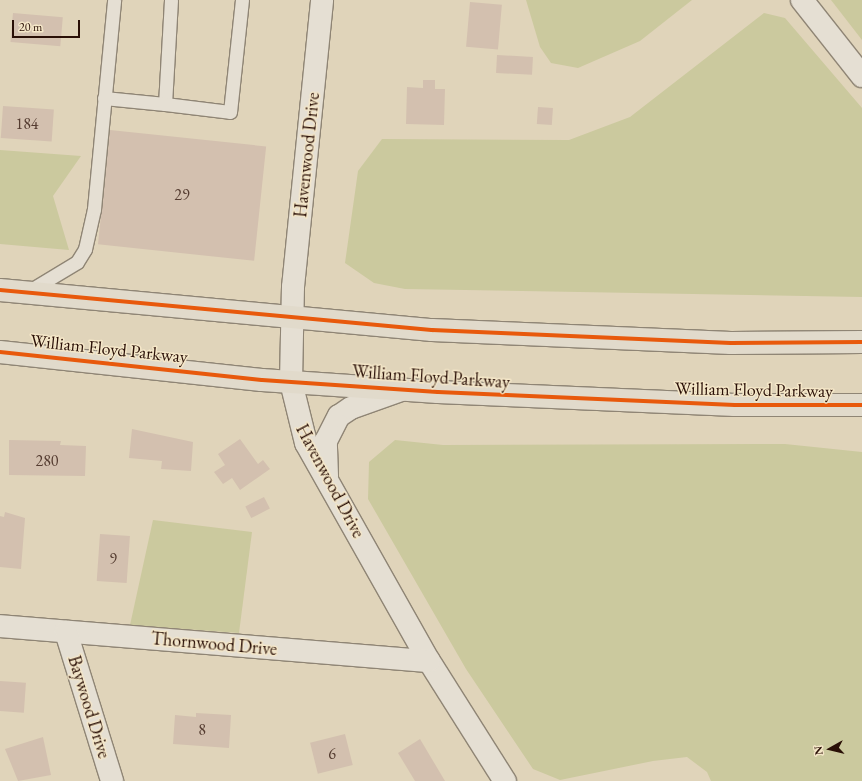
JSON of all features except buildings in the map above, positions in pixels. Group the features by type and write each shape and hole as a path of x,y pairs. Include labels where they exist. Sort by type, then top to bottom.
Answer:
{"highway":[{"path":"0,290 292,318 584,339 862,342"},
{"name":"William Floyd Parkway","path":"0,352 291,382 404,389 586,400 862,405"}],"street":[{"path":"802,0 862,76"},
{"name":"Havenwood Drive","path":"317,1 292,318 291,382 306,442 429,661 505,781"},
{"path":"329,483 324,456 326,441 339,416 379,396 404,389"},
{"name":"Thornwood Drive","path":"0,626 429,661"},
{"name":"Baywood Drive","path":"66,632 112,781"}],"lane":[{"path":"27,292 77,262 85,249 94,209 114,0"},
{"path":"165,104 171,0"},
{"path":"104,98 230,112 242,0"}],"shaded area":[{"path":"526,0 692,0 640,41 578,68 551,63 540,47"},
{"path":"831,0 862,0 862,40"},
{"path":"764,13 785,18 862,108 862,297 405,289 374,283 345,263 358,171 382,139 569,140 630,117"},
{"path":"0,150 81,156 53,196 69,250 0,244"},
{"path":"395,440 443,445 785,444 862,452 862,781 711,781 707,772 687,757 653,761 560,780 533,769 466,669 368,499 369,462"},
{"path":"153,520 252,532 239,633 130,625"}],"cycle path":[{"path":"0,290 432,330 731,343 862,342"},
{"path":"0,352 262,380 438,392 735,405 862,405"}]}
